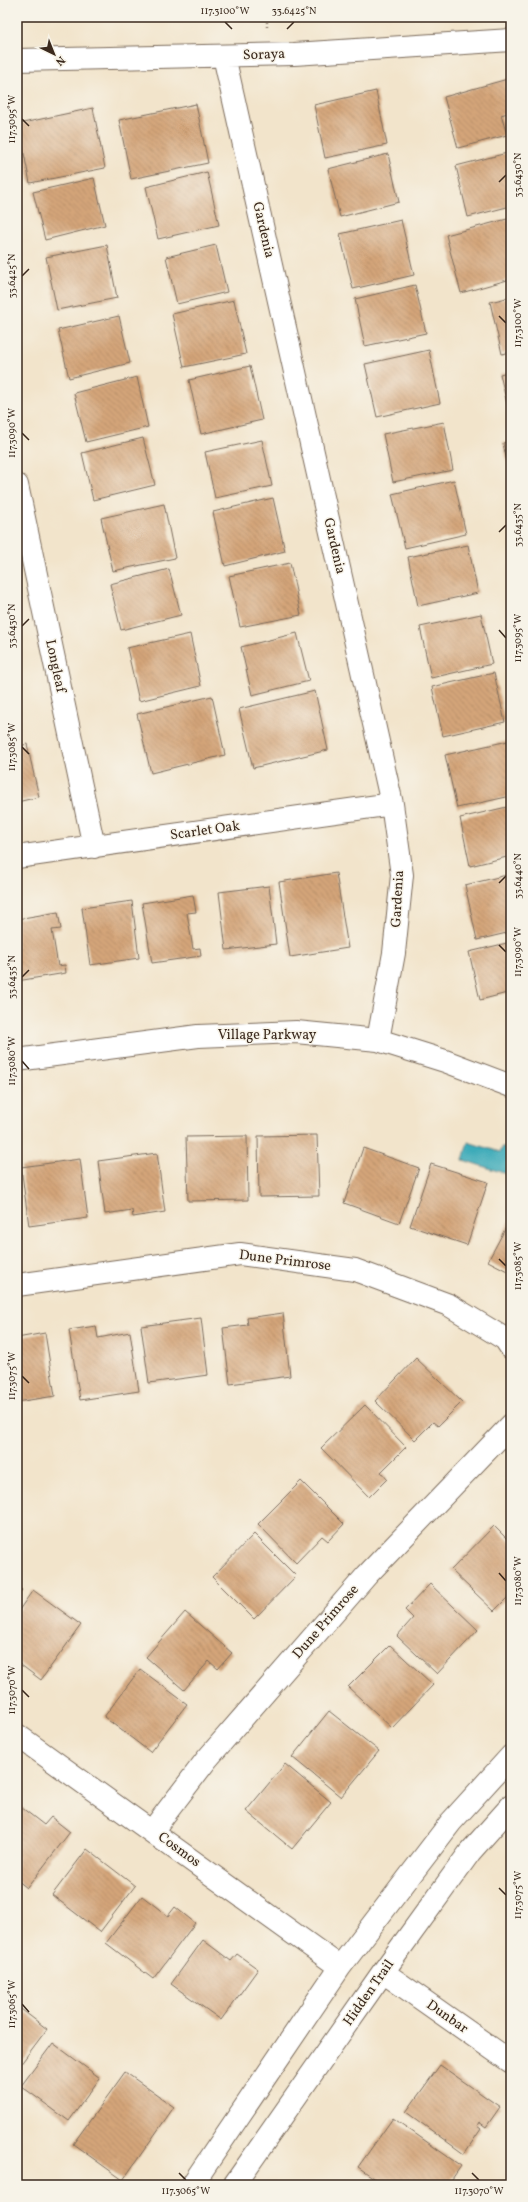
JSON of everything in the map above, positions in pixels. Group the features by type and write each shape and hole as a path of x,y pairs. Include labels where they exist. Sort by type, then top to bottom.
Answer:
{"street":[{"name":"Soraya","path":"17,60 294,54 511,40"},
{"name":"Gardenia","path":"224,56 392,804 402,875 394,953 378,1040"},
{"name":"Longleaf","path":"17,485 94,847"},
{"name":"Scarlet Oak","path":"17,857 392,804"},
{"name":"Village Parkway","path":"17,1060 198,1036 296,1032 378,1040 445,1061 511,1086"},
{"name":"Dune Primrose","path":"17,1284 240,1254 355,1270 449,1305 505,1339 511,1348"},
{"name":"Dune Primrose","path":"152,1831 207,1759 367,1575 511,1425"},
{"name":"Cosmos","path":"17,1735 340,1967"},
{"path":"192,2185 340,1967 451,1822 511,1756"},
{"name":"Hidden Trail","path":"234,2185 383,1972 470,1852 511,1806"},
{"name":"Dunbar","path":"383,1972 511,2062"}],"water":[{"path":"468,1142 500,1152 502,1147 511,1150 511,1162 507,1174 463,1160"}],"building":[{"path":"511,78 511,112 501,115 507,135 458,148 444,97"},
{"path":"376,91 387,145 325,158 314,105"},
{"path":"196,104 208,163 131,179 119,120"},
{"path":"93,108 105,168 30,183 18,124"},
{"path":"511,152 511,206 468,217 456,166"},
{"path":"388,154 399,202 340,217 328,169"},
{"path":"207,172 219,225 158,239 146,187"},
{"path":"94,178 105,225 45,240 33,192"},
{"path":"511,218 511,279 461,293 446,235"},
{"path":"401,220 414,275 353,289 340,234"},
{"path":"107,245 117,298 57,310 46,257"},
{"path":"216,245 227,292 177,304 166,257"},
{"path":"415,285 426,333 365,346 355,299"},
{"path":"511,297 511,352 502,354 490,302"},
{"path":"234,300 246,354 184,367 172,314"},
{"path":"119,316 130,363 69,378 58,330"},
{"path":"429,350 440,403 377,417 365,364"},
{"path":"250,366 262,420 201,434 189,380"},
{"path":"511,371 511,417 510,417 500,374"},
{"path":"137,377 148,427 86,442 74,393"},
{"path":"444,422 453,470 393,482 383,434"},
{"path":"143,438 155,485 93,500 82,453"},
{"path":"262,440 272,486 215,498 205,452"},
{"path":"511,441 511,467 508,467 503,443"},
{"path":"454,480 466,534 405,548 392,494"},
{"path":"273,498 285,551 225,566 213,512"},
{"path":"164,504 175,558 113,571 101,518"},
{"path":"468,545 478,593 418,606 408,557"},
{"path":"290,563 301,615 240,627 229,576"},
{"path":"169,569 181,615 121,630 110,584"},
{"path":"481,614 492,664 431,678 420,627"},
{"path":"297,633 309,681 252,695 241,647"},
{"path":"190,634 201,686 139,701 127,648"},
{"path":"494,673 505,722 443,736 432,687"},
{"path":"315,691 328,750 253,768 239,709"},
{"path":"212,696 225,755 151,773 137,714"},
{"path":"508,741 511,756 511,796 457,808 445,755"},
{"path":"27,744 39,797 17,802 17,747"},
{"path":"511,806 511,856 470,866 460,818"},
{"path":"336,873 348,948 290,957 279,882"},
{"path":"511,874 511,932 477,940 465,885"},
{"path":"269,886 276,944 226,950 219,892"},
{"path":"193,895 196,912 187,913 193,949 200,948 201,956 152,963 142,903"},
{"path":"132,901 139,958 90,965 82,908"},
{"path":"58,912 61,929 52,930 58,966 65,965 66,973 17,981 17,919"},
{"path":"511,942 511,992 480,1000 469,952"},
{"path":"317,1135 319,1196 259,1197 258,1136"},
{"path":"247,1136 248,1200 188,1201 186,1137"},
{"path":"363,1148 419,1168 399,1223 344,1203"},
{"path":"157,1153 165,1212 133,1217 132,1210 105,1214 98,1161"},
{"path":"80,1159 88,1218 29,1226 21,1167"},
{"path":"431,1164 488,1182 467,1245 410,1226"},
{"path":"511,1218 511,1273 488,1261"},
{"path":"283,1313 290,1376 230,1384 223,1328 248,1325 247,1318"},
{"path":"201,1318 208,1375 149,1383 141,1326"},
{"path":"96,1326 98,1338 130,1332 139,1391 80,1400 69,1330"},
{"path":"45,1333 55,1396 17,1402 17,1338"},
{"path":"416,1358 462,1402 438,1426 433,1422 415,1440 375,1401"},
{"path":"365,1405 406,1447 381,1472 387,1479 369,1497 321,1448"},
{"path":"301,1481 344,1524 328,1541 322,1536 296,1563 258,1524"},
{"path":"494,1526 511,1543 511,1594 494,1611 451,1570"},
{"path":"254,1534 296,1576 254,1619 212,1577"},
{"path":"430,1584 478,1630 437,1674 397,1636 413,1618 405,1610"},
{"path":"17,1586 22,1590 17,1596"},
{"path":"33,1590 81,1625 41,1680 17,1662 19,1653 17,1651 17,1613"},
{"path":"185,1612 232,1653 218,1669 209,1661 184,1690 146,1657"},
{"path":"390,1645 433,1685 392,1728 348,1687"},
{"path":"140,1669 187,1704 150,1752 104,1717"},
{"path":"329,1711 379,1751 341,1797 292,1757"},
{"path":"285,1764 331,1802 292,1849 246,1811"},
{"path":"17,1804 44,1825 51,1817 70,1832 27,1888 17,1880"},
{"path":"87,1849 135,1886 100,1932 52,1895"},
{"path":"142,1896 168,1916 175,1907 195,1923 153,1979 106,1943"},
{"path":"203,1940 231,1961 237,1954 258,1969 221,2020 171,1984"},
{"path":"17,2006 47,2029 17,2069"},
{"path":"53,2043 100,2078 69,2121 21,2086"},
{"path":"440,2065 500,2107 486,2127 479,2122 477,2126 481,2129 464,2154 406,2112"},
{"path":"125,2072 174,2107 123,2180 73,2144"},
{"path":"393,2118 461,2166 448,2185 384,2185 358,2167"}]}
